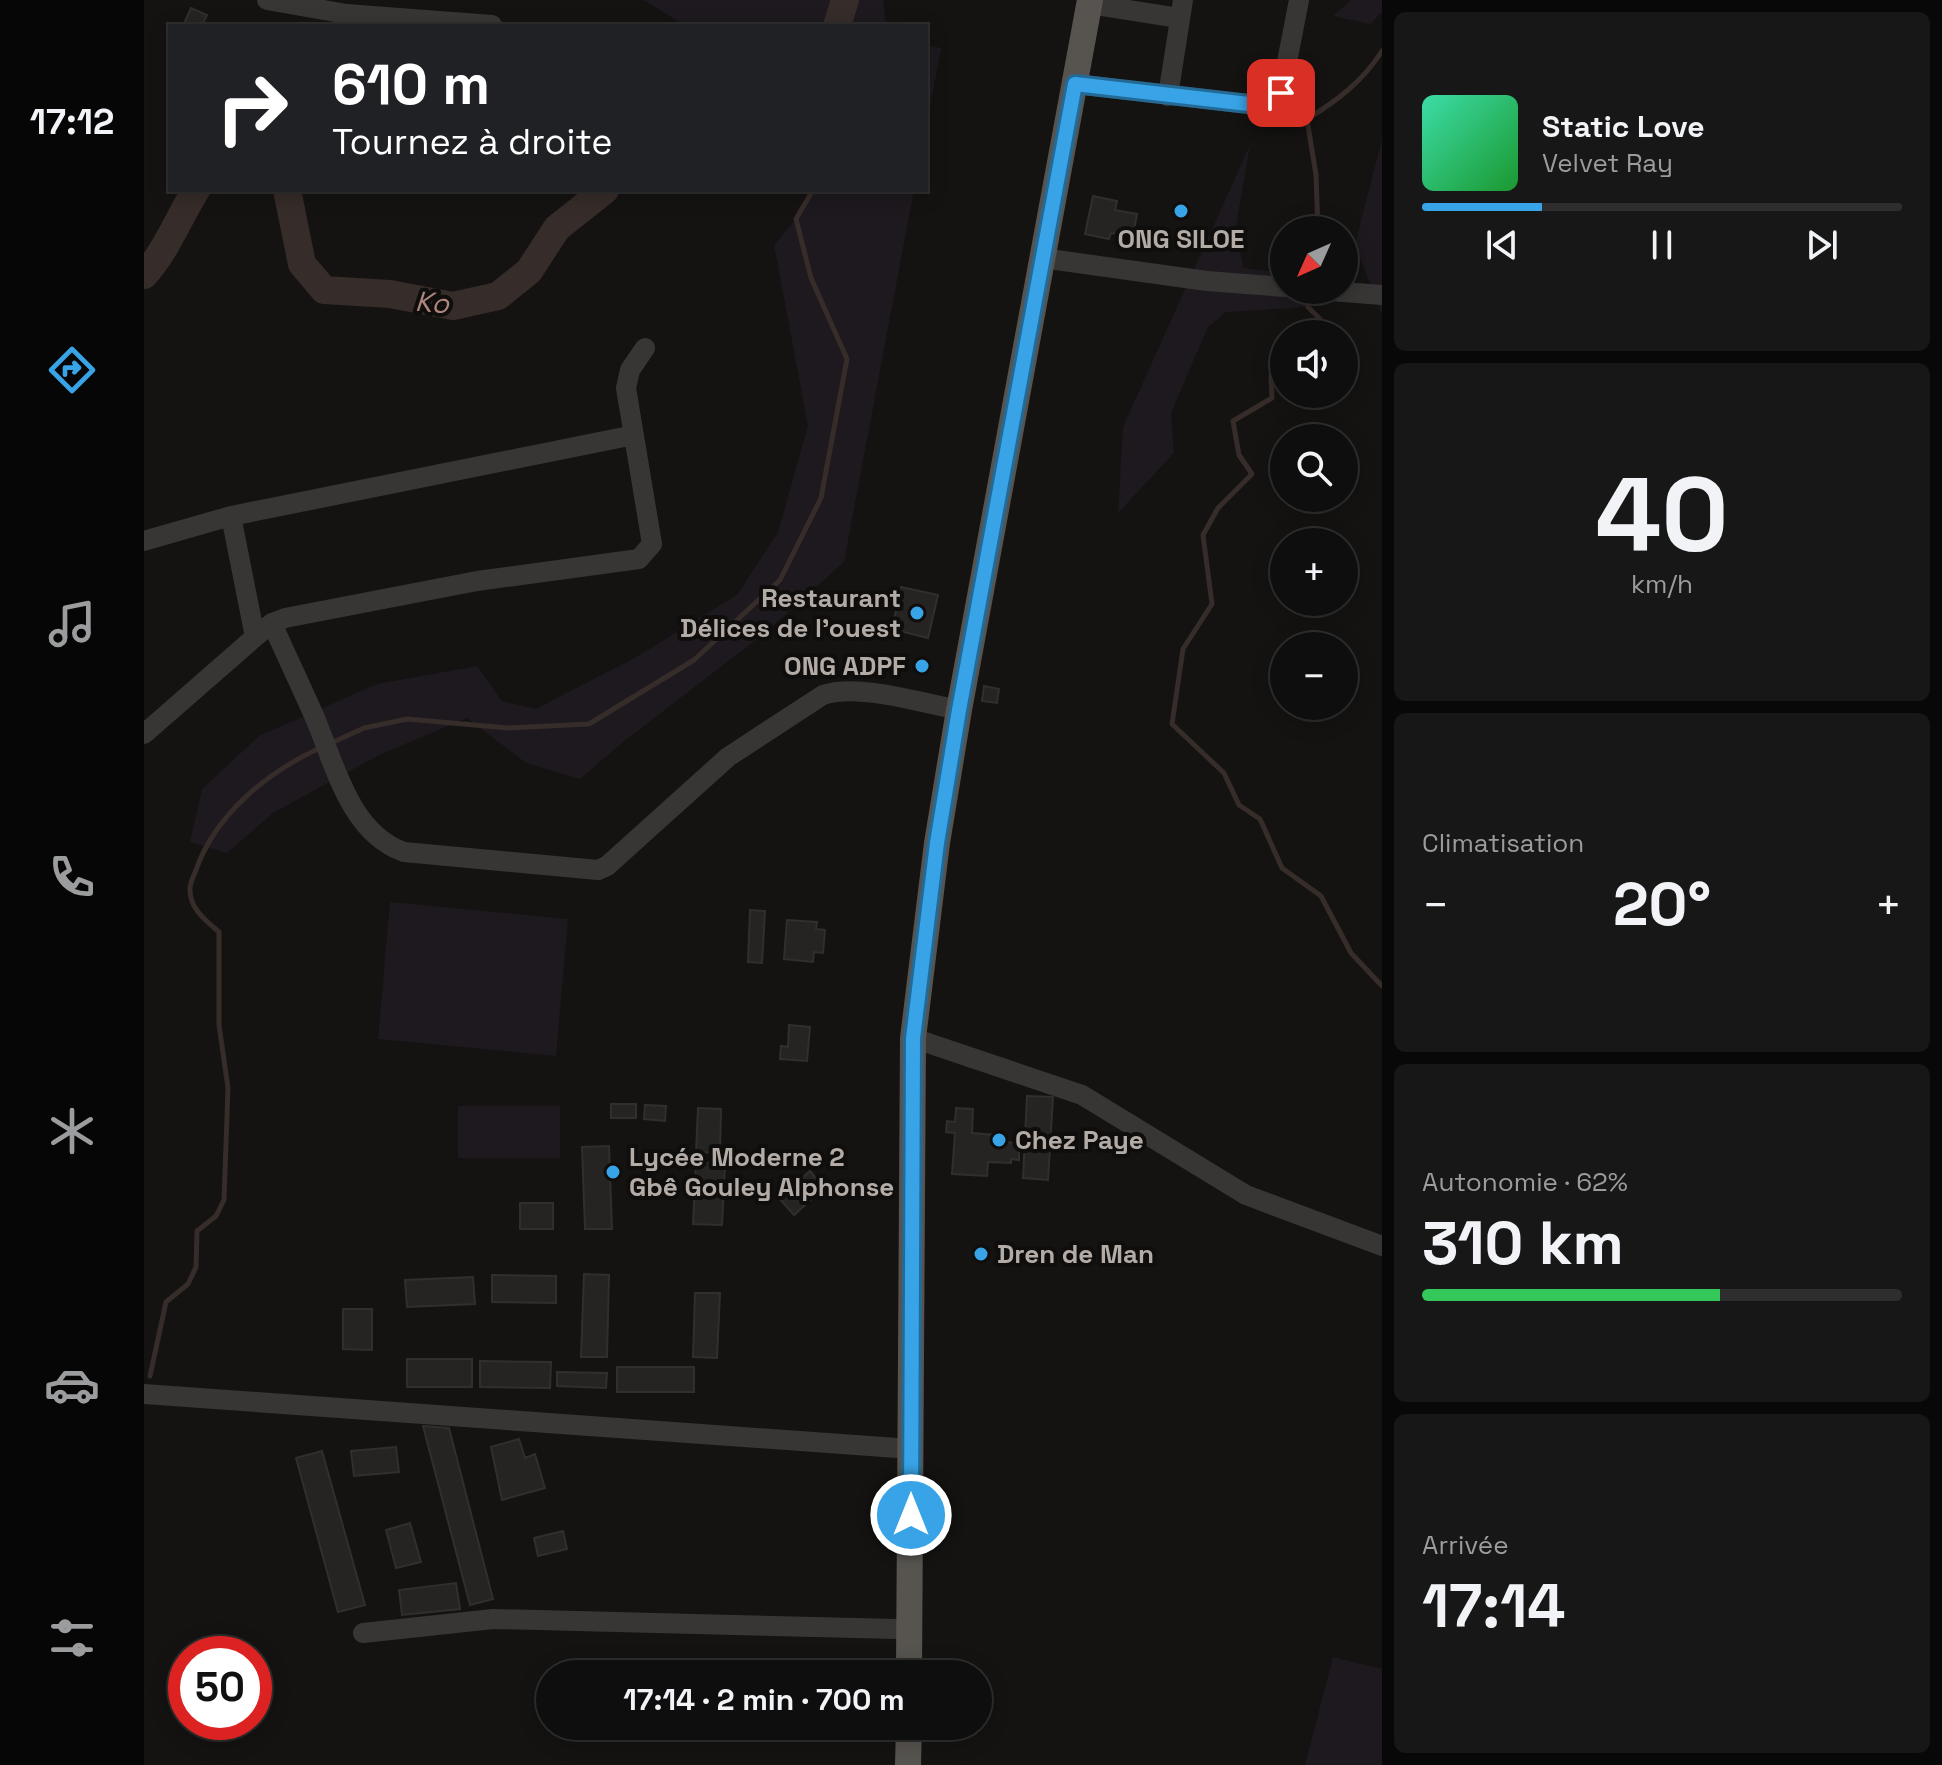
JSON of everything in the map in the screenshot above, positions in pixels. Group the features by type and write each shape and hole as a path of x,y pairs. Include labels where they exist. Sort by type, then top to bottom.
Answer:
{"main road":[{"path":"908,1660 913,1038 937,843 959,710 1090,2"},
{"path":"908,1765 909,1740"}],"street":[{"path":"267,0 346,14 479,24"},
{"path":"1075,84 1266,106 1276,102 1281,93 1299,0"},
{"path":"1090,2 1181,9 1168,96"},
{"path":"1042,258 1207,281 1270,286"},
{"path":"1358,293 1382,295"},
{"path":"144,734 272,623 285,618 477,581 639,559 652,544 627,377 645,348"},
{"path":"144,541 231,516 634,435"},
{"path":"231,516 255,637"},
{"path":"272,623 339,780 357,814 377,836 404,852 598,870 607,866 728,757 823,695 837,690 861,692 959,710"},
{"path":"913,1038 1082,1095 1246,1195 1382,1246"},
{"path":"144,1394 911,1449"},
{"path":"363,1633 493,1619 906,1630"}],"shaded area":[{"path":"644,0 883,0 886,24 683,24"},
{"path":"1351,0 1382,0 1382,12 1370,24 1333,16"},
{"path":"928,45 941,48 928,118"},
{"path":"1382,139 1382,315 1358,252 1358,232"},
{"path":"1250,145 1236,226 1243,268 1270,271 1270,304 1310,304 1308,307 1226,312 1208,327 1171,413 1174,453 1118,513 1123,427"},
{"path":"812,192 914,192 844,562 765,633 623,742 580,779 526,763 467,718 379,755 273,813 227,853 190,842 202,789 259,736 377,684 477,666 502,701 535,709 633,659 737,595 778,532 808,426 774,245 796,219"},
{"path":"390,902 568,919 556,1056 378,1039"},
{"path":"458,1106 560,1106 560,1158 458,1158"},
{"path":"1333,1657 1382,1669 1382,1765 1305,1765"}],"building":[{"path":"191,8 207,15 203,24 184,24"},
{"path":"1093,196 1117,201 1115,210 1137,214 1133,236 1111,233 1109,239 1085,234"},
{"path":"901,587 938,595 928,638 892,629"},
{"path":"984,686 999,689 997,703 982,701"},
{"path":"750,910 765,911 762,963 748,962"},
{"path":"787,920 817,922 816,929 825,930 823,953 814,952 813,962 784,959"},
{"path":"789,1025 810,1027 807,1061 780,1059 781,1046 788,1047"},
{"path":"1027,1096 1053,1097 1048,1180 1023,1178"},
{"path":"611,1104 636,1104 636,1118 611,1118"},
{"path":"645,1105 666,1106 665,1121 644,1119"},
{"path":"698,1108 721,1109 720,1153 696,1152"},
{"path":"956,1108 973,1109 972,1133 995,1135 994,1140 1019,1144 1019,1160 1011,1159 1011,1163 988,1162 987,1176 952,1174 955,1133 946,1132 947,1121 955,1122"},
{"path":"609,1146 612,1229 585,1229 582,1147"},
{"path":"696,1162 725,1164 722,1225 693,1224"},
{"path":"810,1171 824,1188 794,1215 779,1198"},
{"path":"520,1203 553,1203 553,1229 520,1229"},
{"path":"584,1274 609,1275 607,1357 581,1357"},
{"path":"492,1275 556,1276 556,1303 492,1302"},
{"path":"473,1277 475,1304 407,1307 405,1280"},
{"path":"695,1293 720,1293 717,1358 693,1357"},
{"path":"343,1309 372,1309 372,1350 343,1349"},
{"path":"407,1359 472,1359 472,1387 407,1387"},
{"path":"480,1361 551,1362 550,1388 480,1387"},
{"path":"617,1367 694,1367 694,1392 617,1392"},
{"path":"557,1372 607,1373 606,1388 557,1386"},
{"path":"423,1426 449,1428 493,1599 470,1605"},
{"path":"519,1439 525,1458 535,1454 545,1488 502,1500 491,1447"},
{"path":"396,1447 399,1472 354,1476 351,1451"},
{"path":"322,1451 365,1605 338,1612 296,1458"},
{"path":"410,1523 421,1562 396,1568 386,1530"},
{"path":"563,1531 567,1549 538,1556 534,1538"},
{"path":"456,1583 460,1609 402,1615 399,1590"}],"waterway":[{"name":"Ko","path":"838,24 845,0"},
{"path":"1317,216 1316,175 1307,119 1349,90 1382,51"},
{"name":"Ko","path":"144,275 165,246 195,192"},
{"name":"Ko","path":"287,192 302,264 324,290 390,294 453,306 498,296 529,271 557,228 602,192"},
{"path":"329,744 364,728 407,719 508,728 589,724 694,660 780,580 821,498 847,359 811,278 796,219 812,192"},
{"path":"1308,307 1320,320"},
{"path":"1270,399 1233,421 1239,455 1252,474 1218,508 1203,535 1212,604 1183,649 1172,724 1224,773 1239,805 1260,819 1282,868 1321,896 1351,953 1382,986"},
{"path":"150,1376 166,1302 188,1284 196,1267 197,1231 216,1216 224,1200 228,1088 219,1025 219,932 195,908 190,895 191,884 216,831 245,797 281,769 320,748"}],"place":[{"name":"ONG SILOE","path":"1181,211"},
{"name":"Restaurant Délices de l'ouest","path":"917,613"},
{"name":"ONG ADPF","path":"922,666"},
{"name":"Chez Paye","path":"999,1140"},
{"name":"Lycée Moderne 2 Gbê Gouley Alphonse","path":"613,1172"},
{"name":"Dren de Man","path":"981,1254"}],"route":[{"path":"911,1515 913,1038 937,843 959,710 1075,84 1266,106 1276,102 1281,93"}]}
